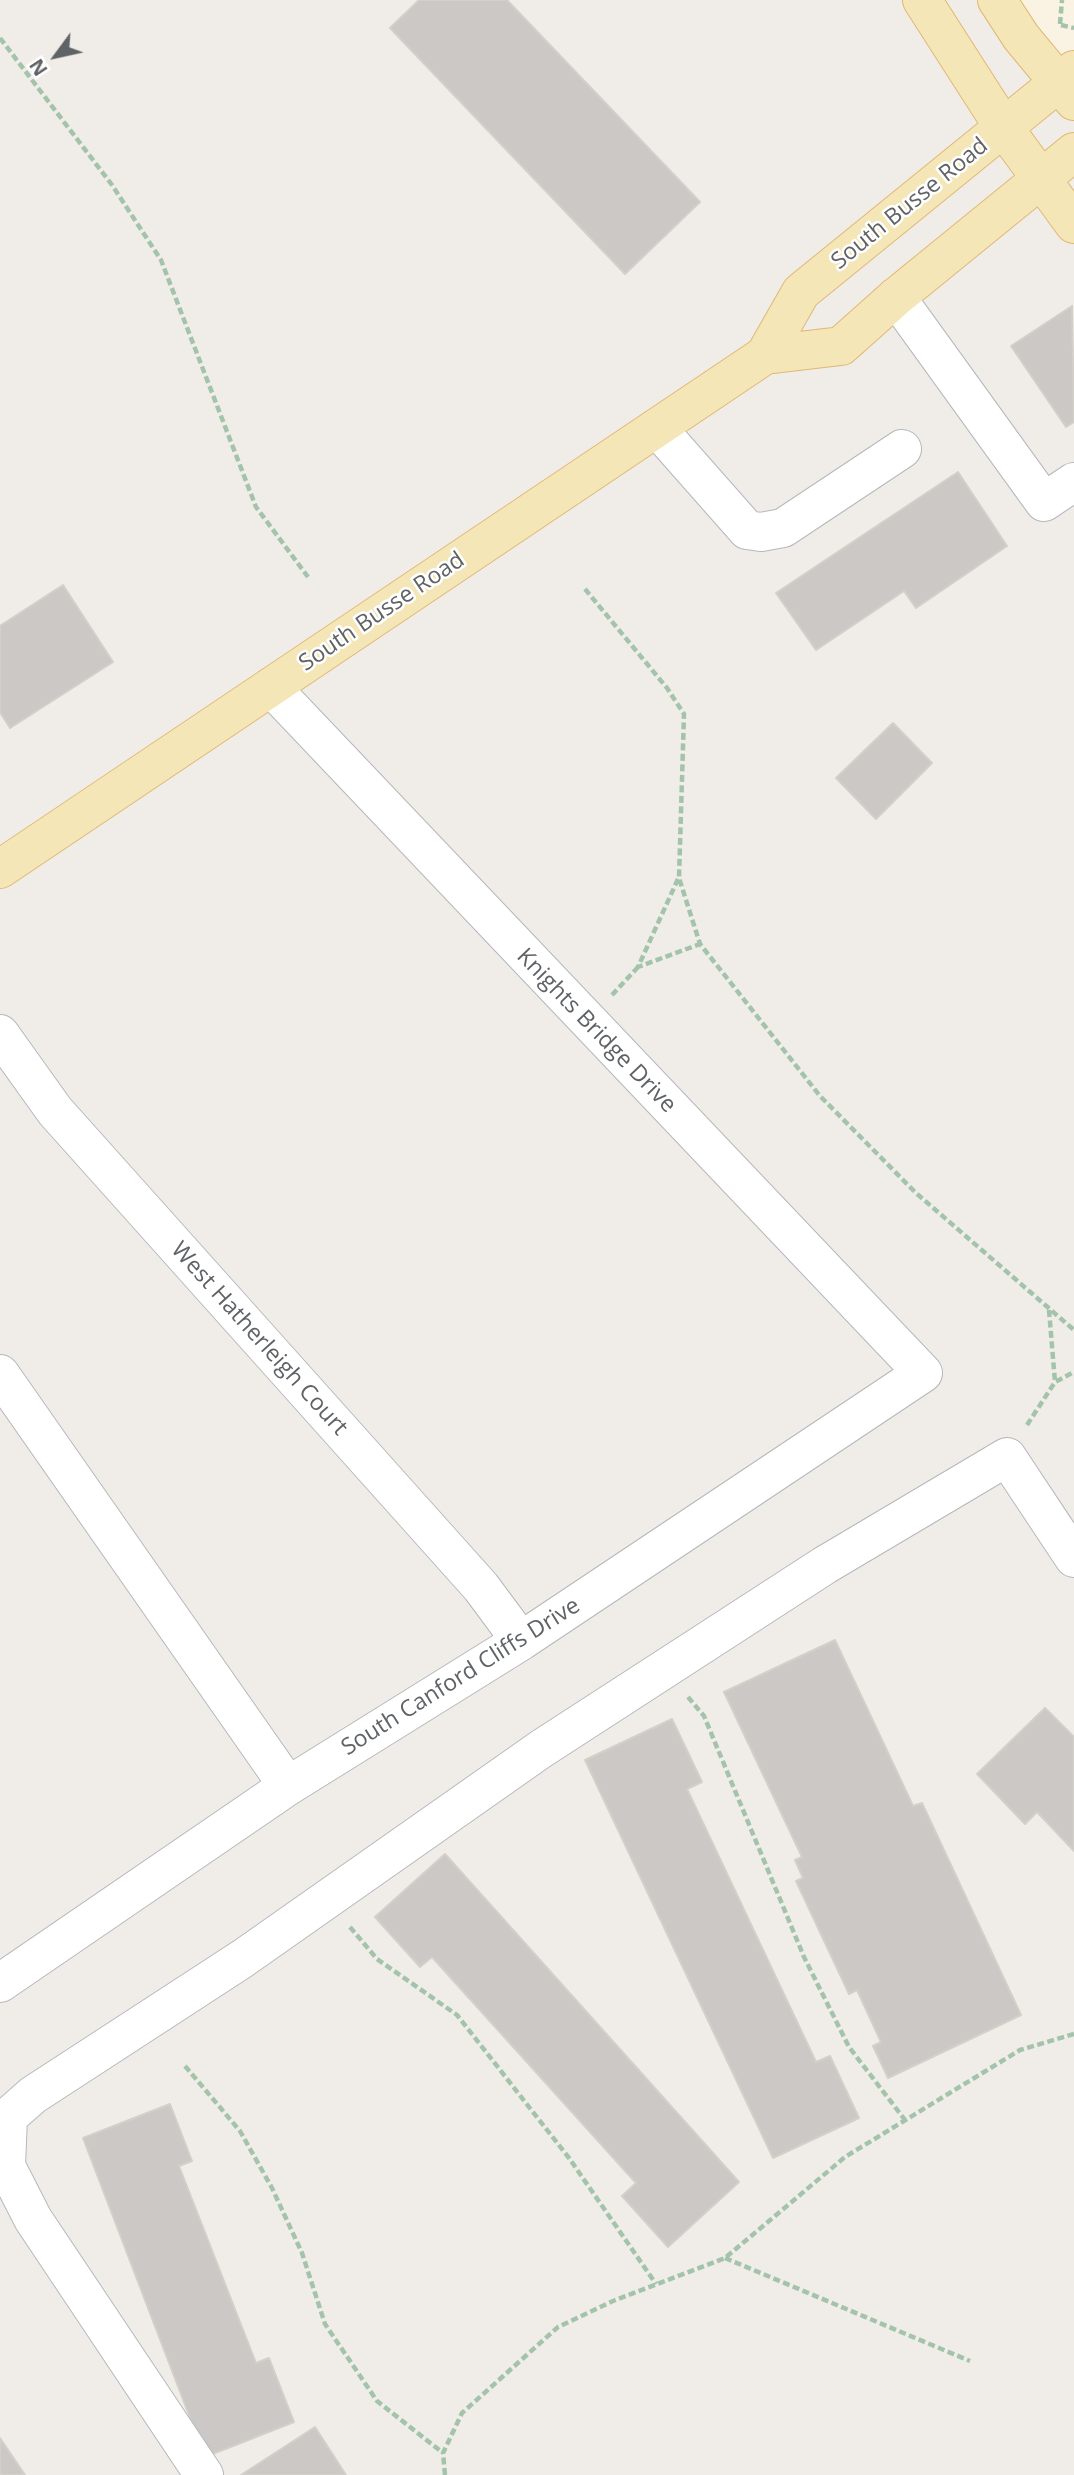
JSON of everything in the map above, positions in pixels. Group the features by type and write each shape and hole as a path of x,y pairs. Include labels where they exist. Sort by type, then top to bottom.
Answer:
{"main road":[{"path":"922,0 1004,128 1074,224"},
{"path":"997,0 1021,37 1070,84"},
{"name":"South Busse Road","path":"0,869 765,355 801,292 1004,128 1070,84"},
{"name":"South Busse Road","path":"765,355 841,346 896,297 1074,152"}],"street":[{"path":"896,297 1044,502 1074,482"},
{"path":"657,428 747,530 761,532 783,528 902,449"},
{"name":"Knights Bridge Drive","path":"271,687 923,1373"},
{"name":"West Hatherleigh Court","path":"0,1034 55,1111 481,1587 521,1641"},
{"name":"South Canford Cliffs Drive","path":"0,1983 288,1786 521,1641 923,1373"},
{"path":"0,1374 288,1786"},
{"path":"204,2475 33,2219 6,2166 8,2117 33,2095 242,1959 541,1749 825,1565 1007,1457 1074,1558"}],"path":[{"path":"1060,25 1062,0"},
{"path":"0,38 112,185 161,260 256,507 309,576"},
{"path":"585,589 667,688 684,714 679,878 700,944 820,1096 916,1193 1074,1330"},
{"path":"679,878 638,967 700,944"},
{"path":"1049,1309 1055,1382"},
{"path":"1007,1457 1055,1382 1074,1372"},
{"path":"669,1666 704,1716 804,1957 849,2047 905,2120"},
{"path":"328,1899 377,1959 457,2015 569,2158 656,2284"},
{"path":"445,2475 443,2453 462,2413 558,2327 656,2284 725,2258 845,2157 1020,2050 1074,2034"},
{"path":"186,2066 240,2131 272,2188 302,2253 325,2324 377,2401 443,2453"},
{"path":"725,2258 970,2361"}],"shaded area":[{"path":"1008,0 1074,0 1074,54 1061,68"}],"building":[{"path":"419,0 507,0 700,202 625,274 390,28"},
{"path":"1072,306 1074,422 1066,427 1011,346"},
{"path":"958,472 1007,546 916,608 904,591 816,650 776,593"},
{"path":"63,585 113,662 10,728 0,712 0,626"},
{"path":"893,723 932,763 876,819 836,778"},
{"path":"835,1640 913,1806 922,1803 1021,2015 888,2078 873,2046 881,2042 857,1990 849,1994 796,1881 803,1878 795,1860 802,1857 724,1692"},
{"path":"1045,1708 1074,1737 1074,1851 1037,1812 1025,1824 977,1774"},
{"path":"672,1719 702,1782 687,1789 816,2062 830,2056 859,2118 773,2158 585,1760"},
{"path":"445,1854 739,2182 668,2247 622,2196 636,2183 432,1957 420,1967 375,1917"},
{"path":"170,2104 192,2161 179,2166 256,2363 269,2358 294,2422 205,2457 83,2138"},
{"path":"315,2427 346,2475 241,2475"},
{"path":"0,2438 25,2475 0,2475"}]}
